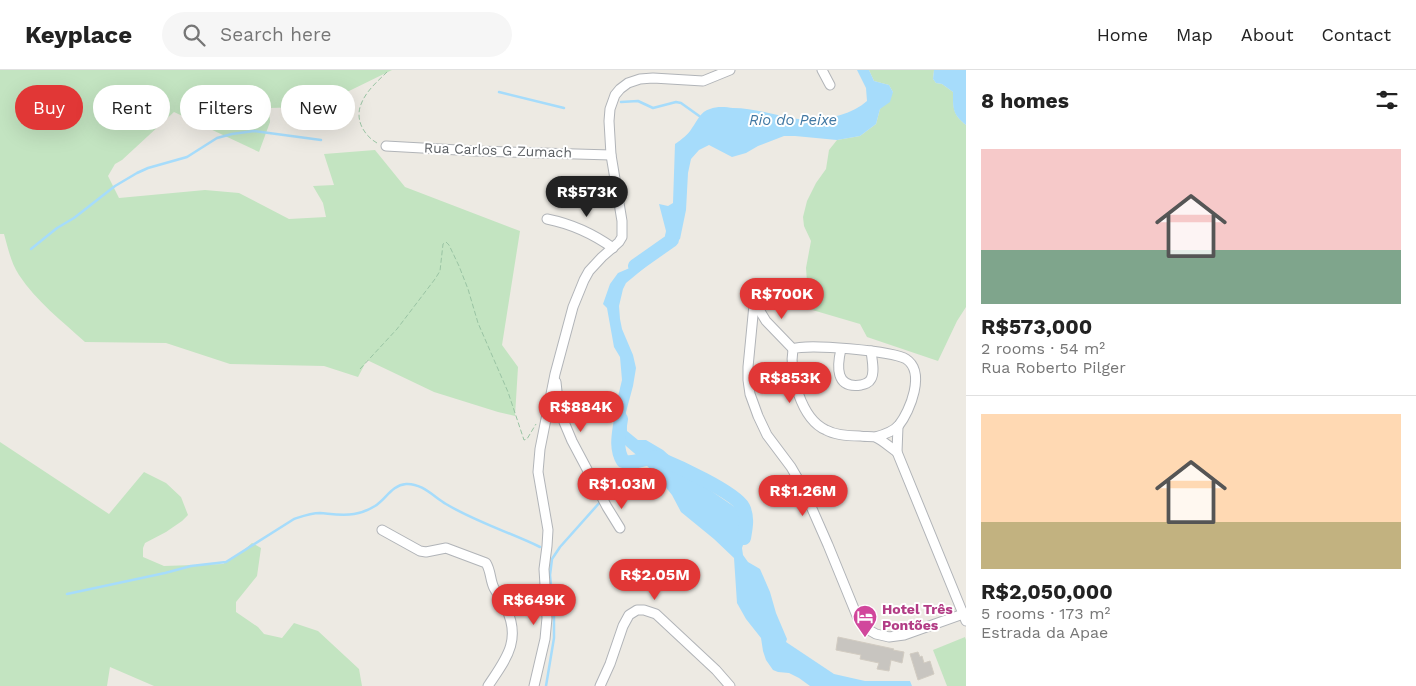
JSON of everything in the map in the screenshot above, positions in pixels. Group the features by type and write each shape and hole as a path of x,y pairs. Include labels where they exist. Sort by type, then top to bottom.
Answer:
{"street":[{"path":"534,686 544,639 546,618 544,569 548,530 538,472 540,449 555,374 573,307 584,280 596,263 622,237 623,228 611,155 610,109 620,89 628,83 640,79 703,80 730,70"},
{"path":"822,70 830,85"},
{"name":"Rua Carlos G Zumach","path":"386,146 611,155"},
{"path":"546,219 585,230 613,248"},
{"path":"756,284 748,380 750,394 758,416 767,435 791,467 802,486 857,616 867,629 876,634 889,637 904,635 965,616 897,452 898,426"},
{"path":"755,303 766,321 793,349 793,369 797,390 806,412 825,430 850,436 875,437 885,434 898,426 907,413 913,399 916,383 915,372 906,359 891,354 871,351 797,347 793,349"},
{"path":"841,349 840,375 843,381 854,385 863,384 871,380 873,372 871,351"},
{"path":"555,374 558,401 572,441 605,504 620,528"},
{"path":"875,437 897,452"},
{"path":"382,530 420,551 426,552 446,548 486,563 490,570 493,586 509,614 513,637 509,651 488,686"},
{"path":"600,686 610,664 625,620 632,612 644,610 656,614 716,670 730,686"}],"path":[{"path":"386,146 370,138 362,129 359,121 359,112 362,102 370,90 388,71"},
{"path":"360,369 397,329 435,279 440,270 443,244 446,242 459,266 478,322 508,392 524,440 527,439 539,421 547,416"}],"green space":[{"path":"0,70 392,70 355,88 355,85 281,85 281,108 271,108 271,85 180,85 180,115 174,112 170,116 170,85 93,85 93,130 154,130 122,160 115,164 108,176 119,198 205,190 239,193 289,219 326,217 323,203 313,186 334,185 324,154 375,150 405,187 520,231 502,345 518,367 515,416 434,392 367,360 358,377 324,366 230,364 166,343 85,342 33,293 14,266 4,234 0,234"},
{"path":"869,70 934,70 933,79 936,83 942,84 953,92 955,111 958,118 966,125 966,307 957,321 938,361 867,337 860,324 809,309 806,268 811,241 804,226 803,217 807,201 826,169 829,150 837,140 860,136 876,124 880,109 893,92 889,85 874,81"},
{"path":"212,130 267,130 259,152"},
{"path":"0,442 109,514 144,472 166,483 181,497 188,515 166,532 145,543 143,557 164,566 223,564 252,543 261,548 257,576 236,602 236,612 258,627 264,634 282,638 294,623 318,631 359,669 362,686 154,686 110,667 107,686 0,686"},
{"path":"965,637 966,686 947,686 933,650"}],"water":[{"path":"857,70 869,70 874,81 889,85 893,92 890,102 880,109 876,124 860,136 837,140 784,136 746,153 732,157 709,145 699,150 691,159 688,173 686,210 680,239 626,283 619,306 622,329 633,355 636,368 626,412 627,431 638,440 646,440 663,450 701,484 739,510 748,522 748,530 742,548 743,555 748,562 760,569 787,639 786,642 834,674 865,681 910,681 912,686 810,686 789,673 773,670 766,660 761,638 746,619 737,603 734,558 681,512 672,495 659,479 615,433 615,409 622,380 620,357 614,347 607,308 603,304 610,284 618,273 632,267 641,257 654,254 664,242 666,231 659,204 668,206 673,203 675,144 689,133 701,114 707,110 721,107 749,109 807,120 834,117 852,111 867,101 866,88"},
{"path":"934,70 966,70 966,125 954,110 953,92 942,84 936,83 933,79"}],"building":[{"path":"838,637 904,652 902,663 891,660 889,671 877,669 879,663 860,659 861,655 836,650"},
{"path":"918,652 920,657 922,656 924,663 930,661 934,674 918,680 910,654"}],"waterway":[{"path":"499,92 564,108"},
{"path":"621,102 638,101 653,108 676,102 681,103 702,118"},
{"path":"31,249 115,186 148,168 187,157 217,138 254,131 321,140"},
{"name":"Rio do Peixe","path":"635,266 672,240 672,237"},
{"name":"Rio do Peixe","path":"621,419 618,446 623,461 631,462 658,458 729,494 738,501 745,511 744,538"},
{"path":"604,496 615,484 629,463"},
{"path":"67,594 191,566 226,562 294,519 317,513 345,515 360,513 375,506 397,487 406,484 423,488 457,510 540,547"},
{"path":"546,686 554,638 550,575 552,559 560,547 601,501"}],"place":[{"name":"Hotel Três Pontões","path":"865,638"}]}
